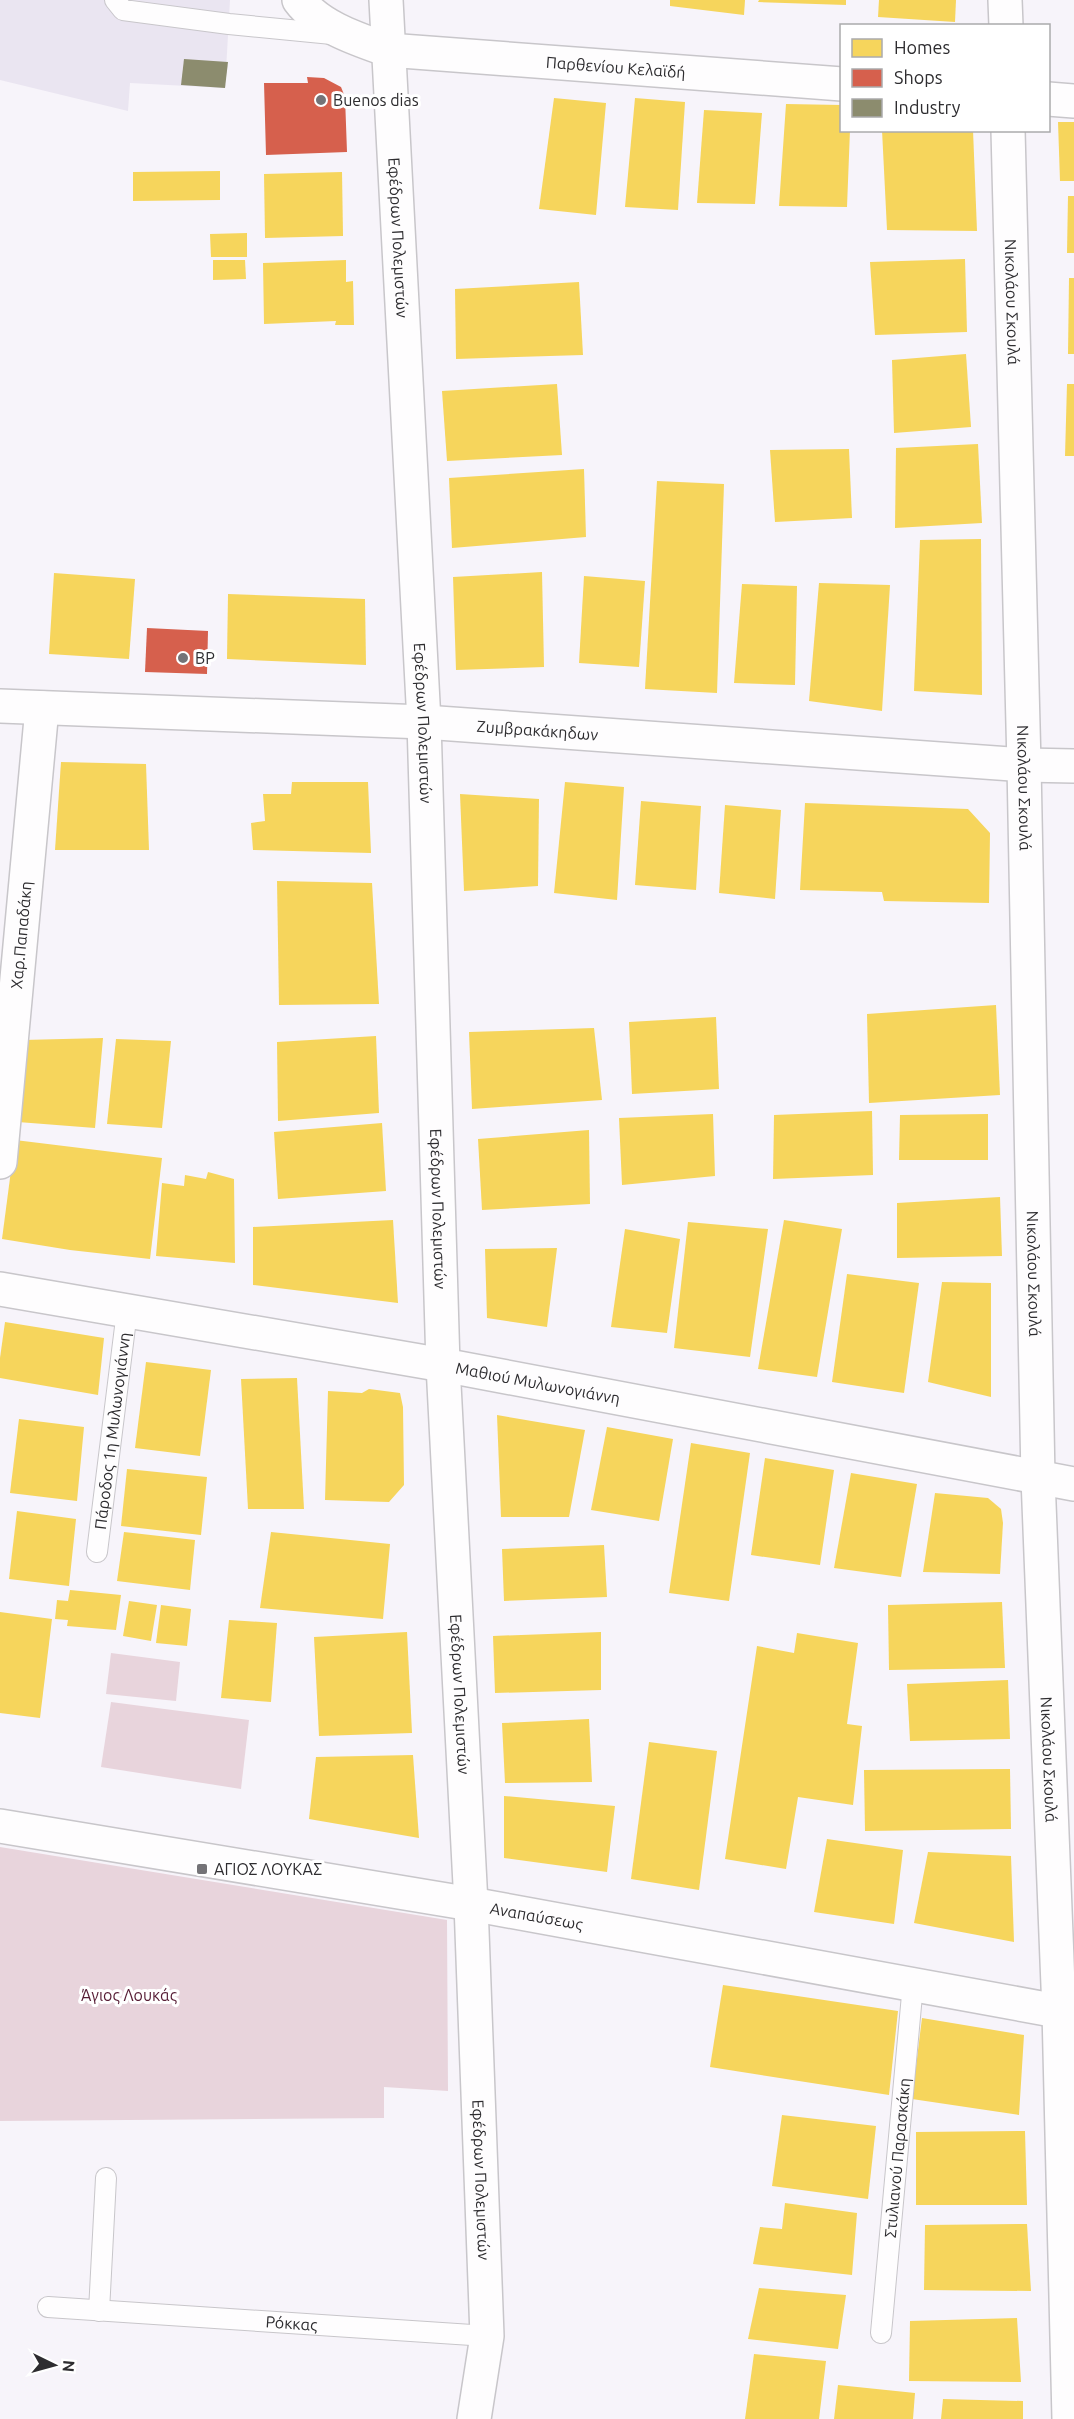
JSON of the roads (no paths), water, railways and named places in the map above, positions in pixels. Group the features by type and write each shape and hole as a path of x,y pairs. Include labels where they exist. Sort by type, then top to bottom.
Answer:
{"street":[{"name":"Παρθενίου Κελαϊδή","path":"299,0 305,9 347,35 388,50 840,84"},
{"name":"Εφέδρων Πολεμιστών","path":"387,0 424,722 443,1365 471,1904 487,2336 474,2419"},
{"path":"1005,0 1006,24"},
{"path":"1050,99 1074,101"},
{"name":"Νικολάου Σκουλά","path":"1008,132 1024,765 1038,1478 1066,2013 1070,2419"},
{"name":"Ζυμβρακάκηδων","path":"0,706 424,722 1024,765 1074,766"},
{"name":"Χαρ.Παπαδάκη","path":"0,1162 42,708"},
{"name":"Μαθιού Μυλωνογιάννη","path":"0,1289 443,1365 1074,1484"},
{"name":"Αναπαύσεως","path":"0,1826 471,1904 1066,2013"}],"lane":[{"path":"115,0 123,10 229,24 347,35"},
{"name":"Πάροδος 1η Μυλωνογιάννη","path":"97,1552 127,1311"},
{"name":"Στυλιανού Παρασκάκη","path":"882,2333 913,1984"},
{"path":"99,2311 106,2178"},
{"name":"Ρόκκας","path":"48,2307 487,2336"}],"place":[{"name":"Buenos dias","path":"321,100"},
{"name":"BP","path":"183,658"},
{"name":"ΑΓΙΟΣ ΛΟΥΚΑΣ","path":"202,1869"}],"park label":[{"name":"Άγιος Λουκάς","path":"129,1995"}]}
